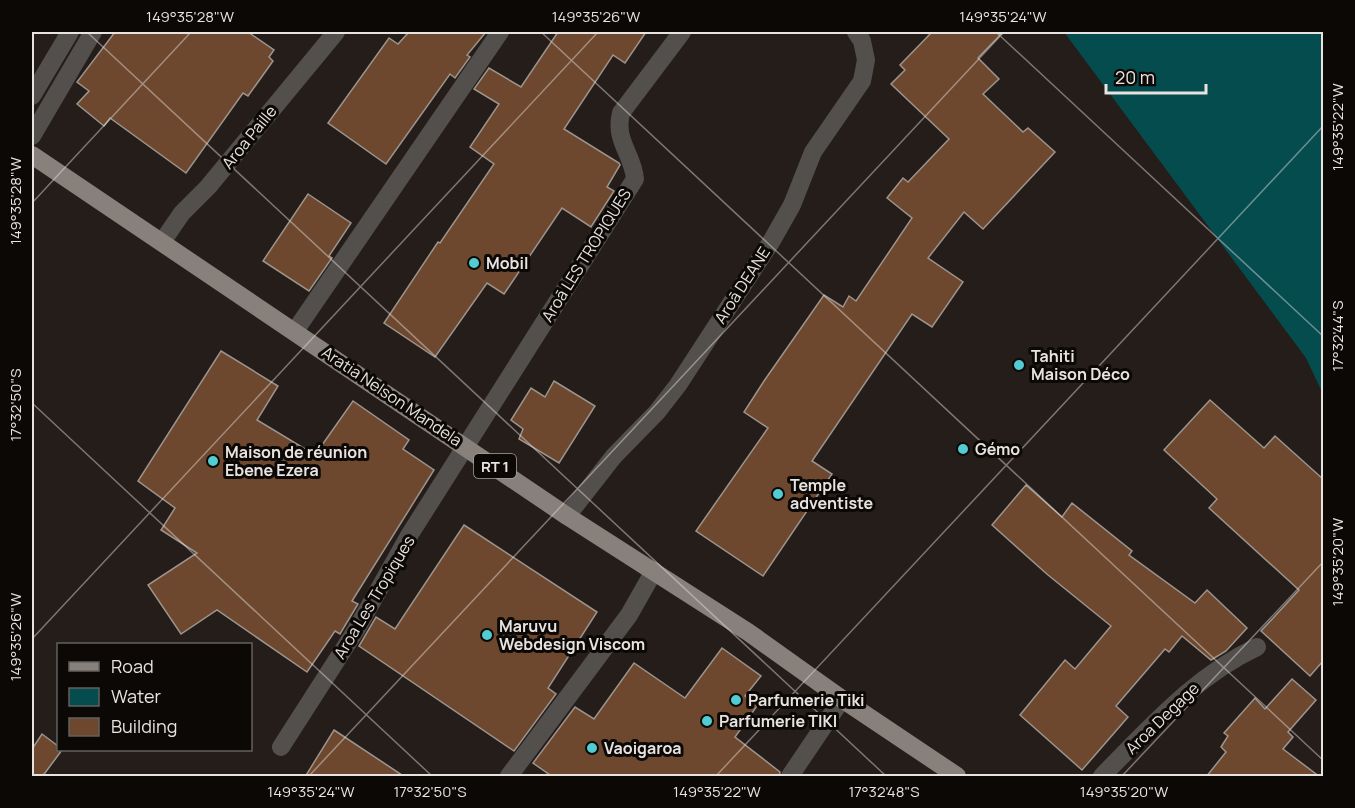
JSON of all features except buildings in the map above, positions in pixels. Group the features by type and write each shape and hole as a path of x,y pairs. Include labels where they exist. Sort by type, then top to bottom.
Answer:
{"main road":[{"name":"Aratia Nelson Mandela","path":"32,155 567,516 748,632 957,777"}],"street":[{"path":"32,96 70,32"},
{"path":"32,136 93,32"},
{"name":"Aroa Paille","path":"162,242 182,213 208,187 336,32"},
{"path":"295,331 500,32"},
{"name":"Aroā LES TROPIQUES","path":"466,446 634,179 634,170 620,139 618,124 621,113 682,32"},
{"name":"Aroā DEANE","path":"567,516 614,456 657,412 678,385 771,242 792,205 813,152 862,81 866,60 862,41 856,32"},
{"name":"Aroa Les Tropiques","path":"281,747 356,630 410,534 466,446"},
{"path":"508,777 630,615 654,572"},
{"name":"Aroa Degage","path":"1102,777 1195,685 1237,657 1257,647"},
{"path":"790,777 842,699"}],"water":[{"path":"1064,32 1323,32 1323,394 1306,358"}],"place":[{"name":"Mobil","path":"474,263"},
{"name":"Tahiti Maison Déco","path":"1019,365"},
{"name":"Gémo","path":"963,449"},
{"name":"Maison de réunion Ebene Ezera","path":"213,461"},
{"name":"Temple adventiste","path":"778,494"},
{"name":"Maruvu Webdesign Viscom","path":"487,635"},
{"name":"Parfumerie Tiki","path":"736,700"},
{"name":"Parfumerie TIKI","path":"707,721"},
{"name":"Vaoigaroa","path":"592,748"}]}
